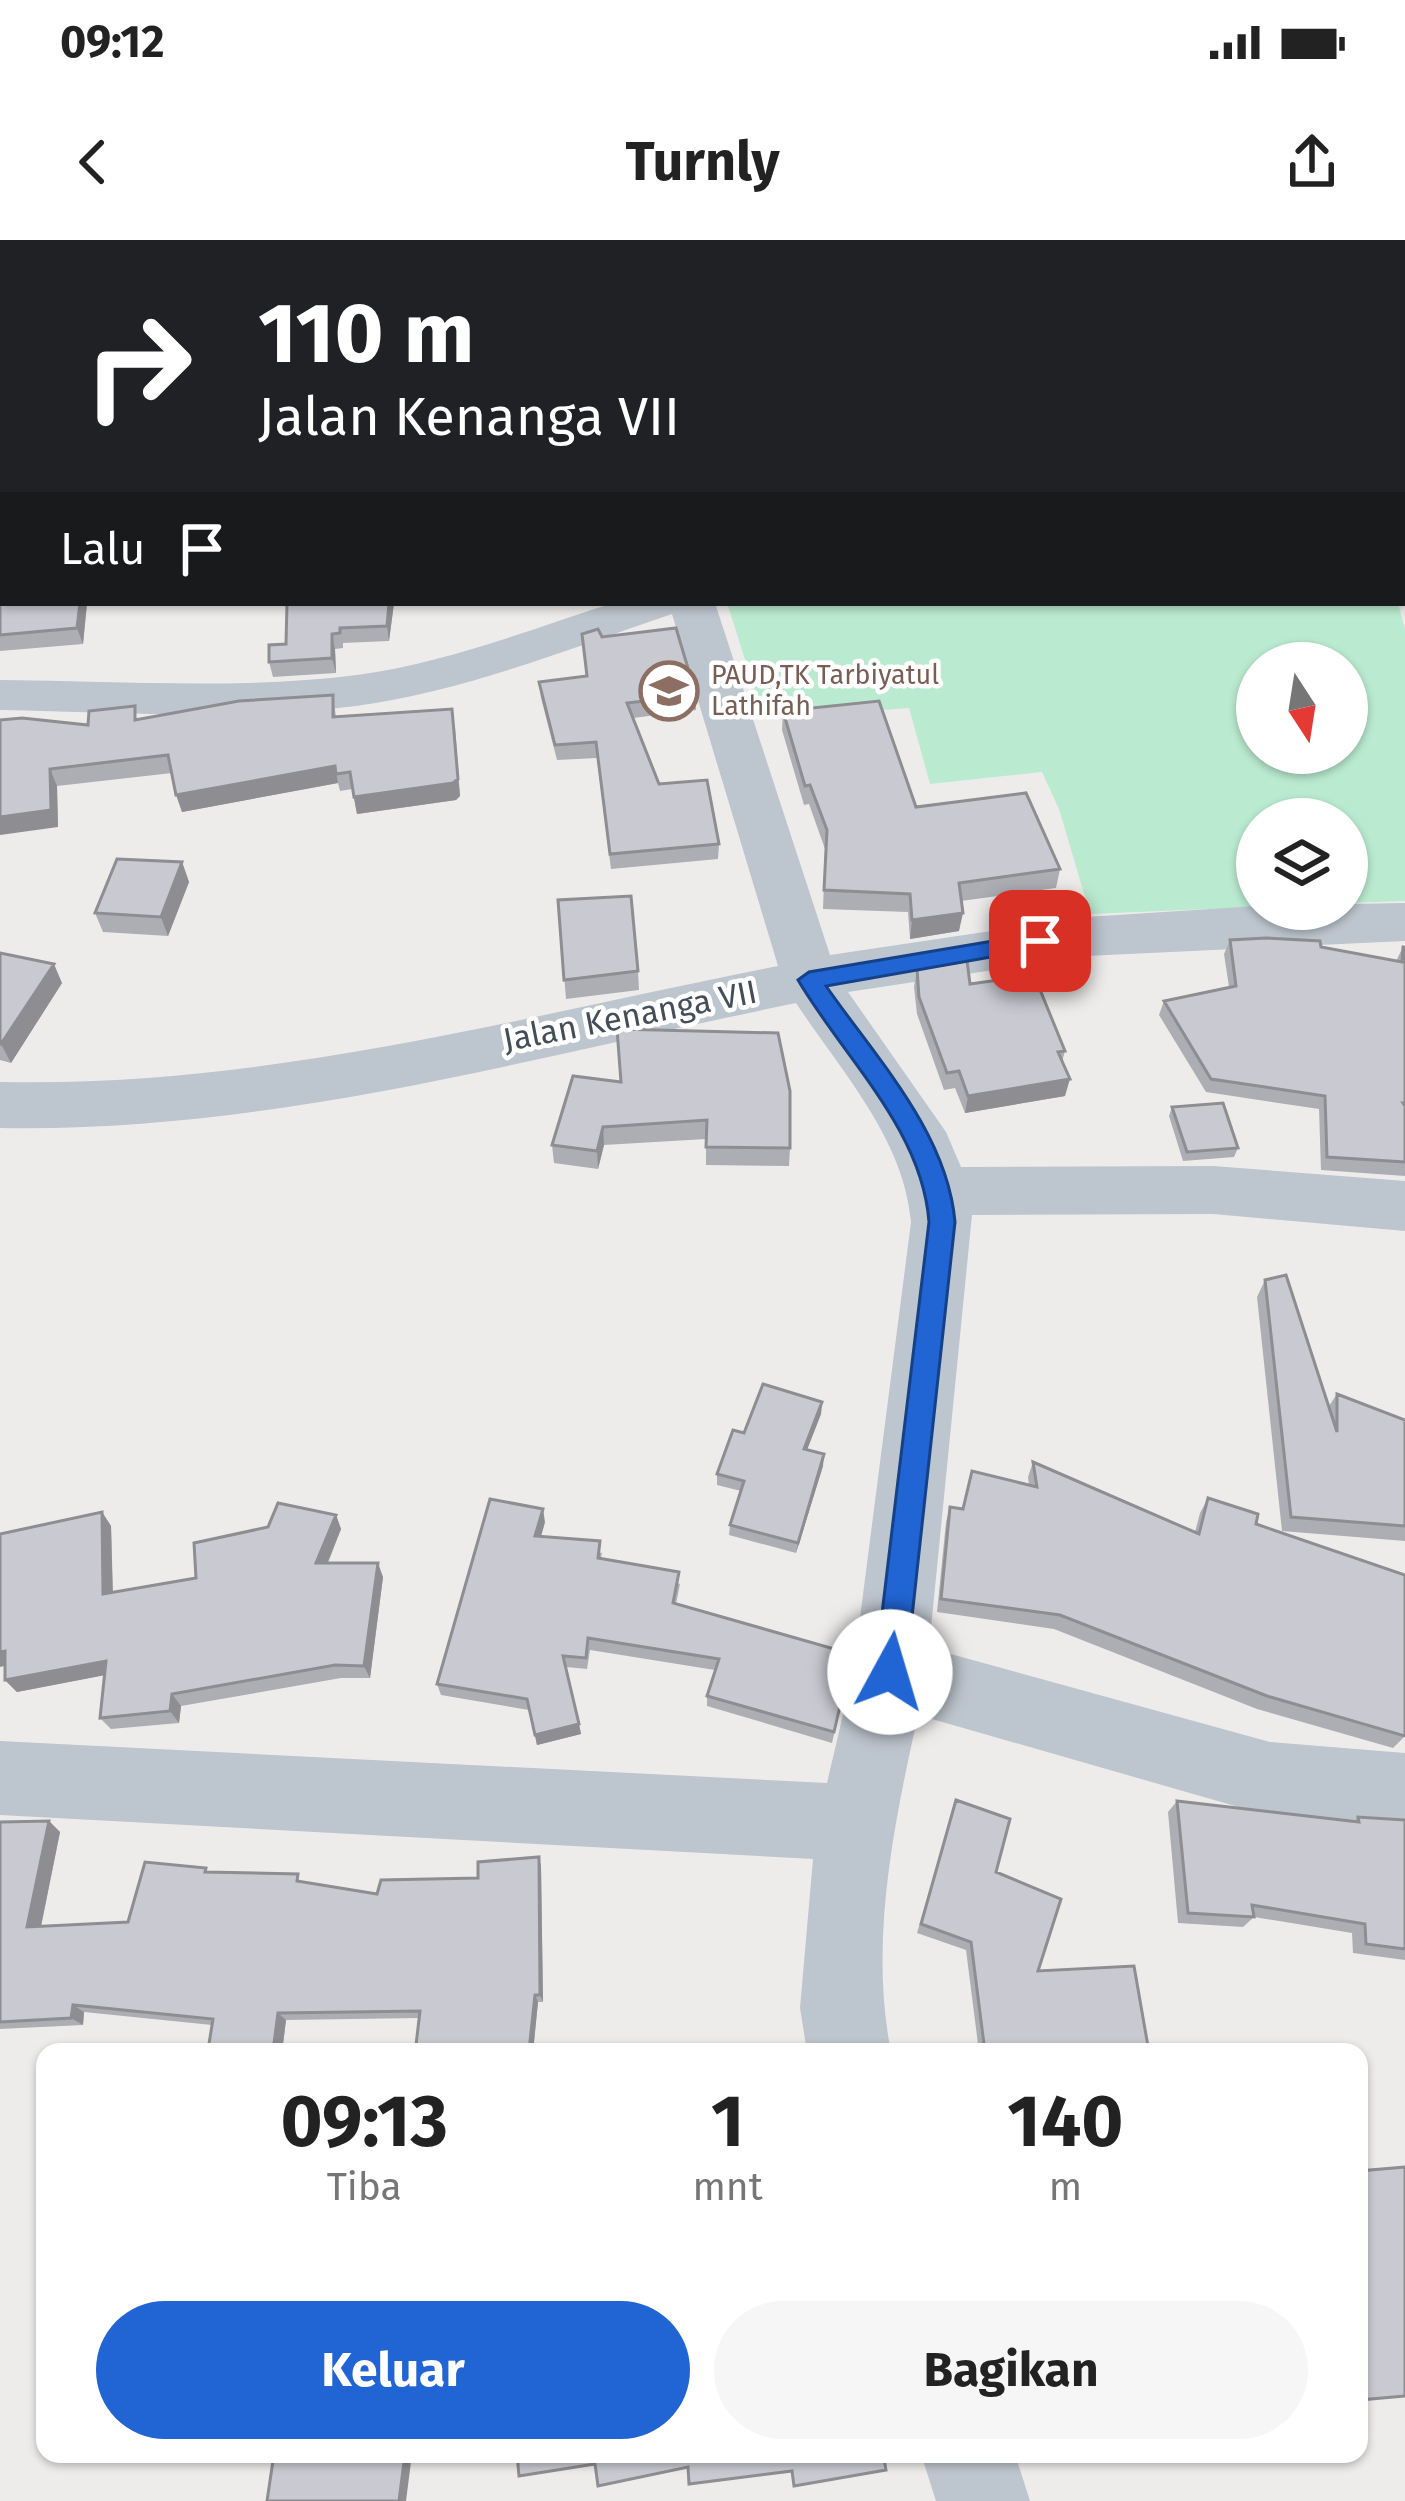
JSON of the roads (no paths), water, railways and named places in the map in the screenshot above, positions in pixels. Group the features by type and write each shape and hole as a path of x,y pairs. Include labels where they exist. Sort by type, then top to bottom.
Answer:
{"street":[{"path":"0,695 284,696 358,690 419,680 651,606"},
{"path":"693,606 809,980 925,1149 939,1191 942,1222 890,1672 856,1822 840,1966 848,2043"},
{"name":"Jalan Kenanga VII","path":"0,1105 147,1103 261,1090 809,980 1040,941 1216,926 1405,922"},
{"path":"939,1191 1213,1190 1405,1206"},
{"path":"890,1672 1270,1780 1405,1791"},
{"path":"0,1778 856,1822"},
{"path":"971,2463 983,2501"}],"place":[{"name":"PAUD,TK Tarbiyatul Lathifah","path":"669,691"}]}
